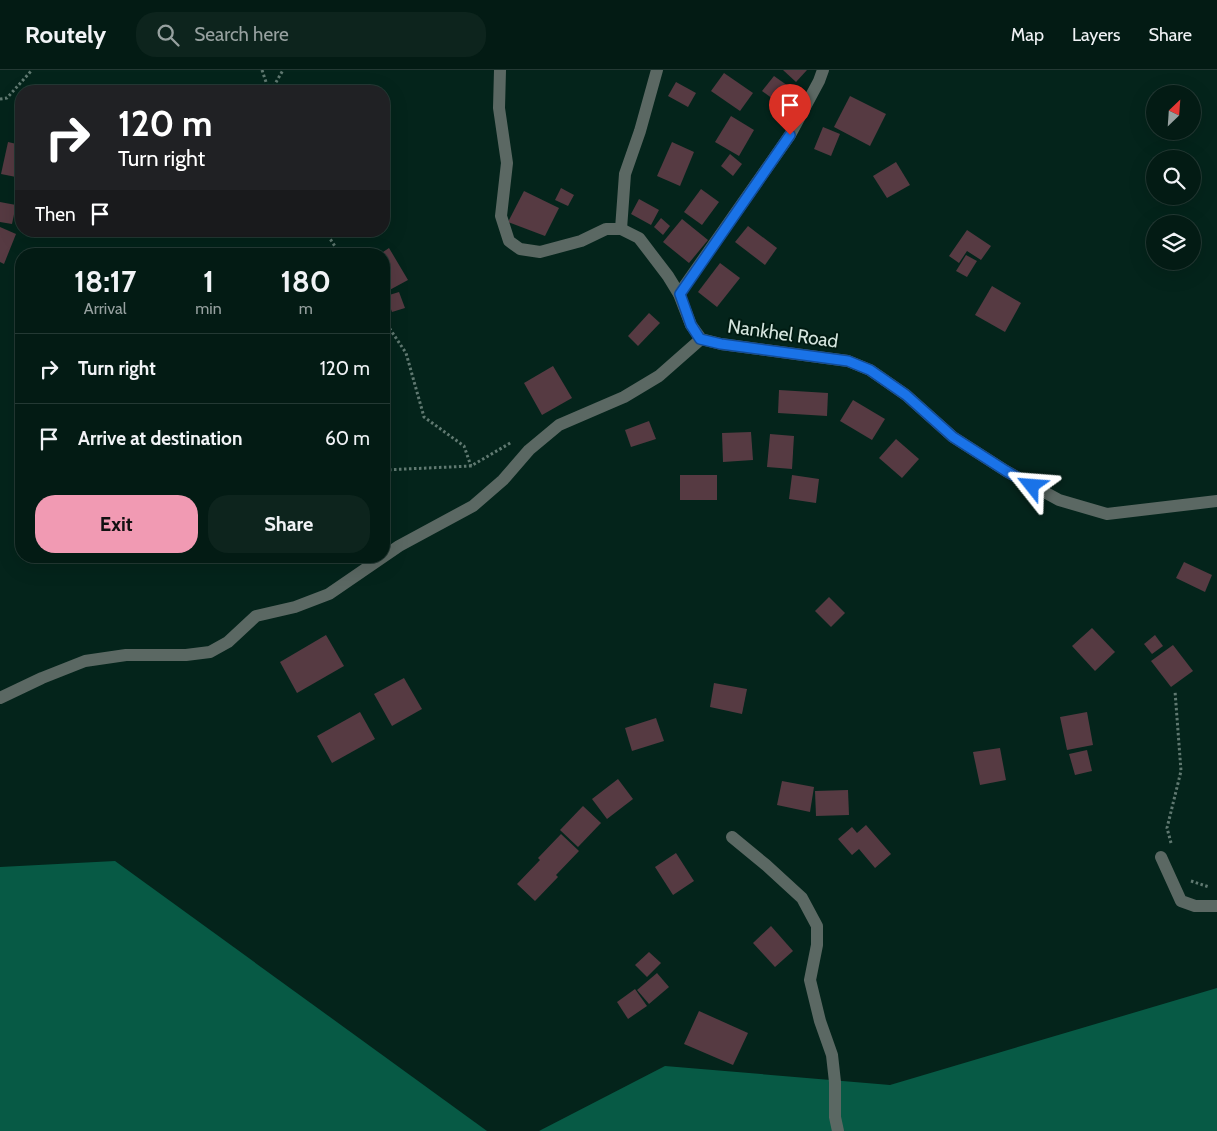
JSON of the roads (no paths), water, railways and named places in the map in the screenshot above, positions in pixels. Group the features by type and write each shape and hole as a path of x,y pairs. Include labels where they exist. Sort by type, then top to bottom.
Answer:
{"street":[{"path":"500,70 499,108 508,163 502,216 509,241 520,249 540,252 581,240 606,229 621,229 624,174 640,131 657,70"},
{"path":"680,294 790,135 823,70"},
{"name":"Nankhel Road","path":"621,229 639,238 668,276 680,294 691,325 700,339 721,344 848,361 870,370 906,395 953,437 1006,471 1059,500 1107,514 1217,501"},
{"path":"390,552 473,506 504,480 529,450 558,425 624,397 659,376 700,339"},
{"path":"0,698 42,678 85,661 126,655 186,655 210,652 228,642 256,616 295,607 329,594 374,563"},
{"path":"732,837 802,898 817,926 818,945 810,980 820,1021 832,1055 835,1082 835,1116 838,1131"},
{"path":"1161,857 1181,901 1195,906 1217,906"}]}
